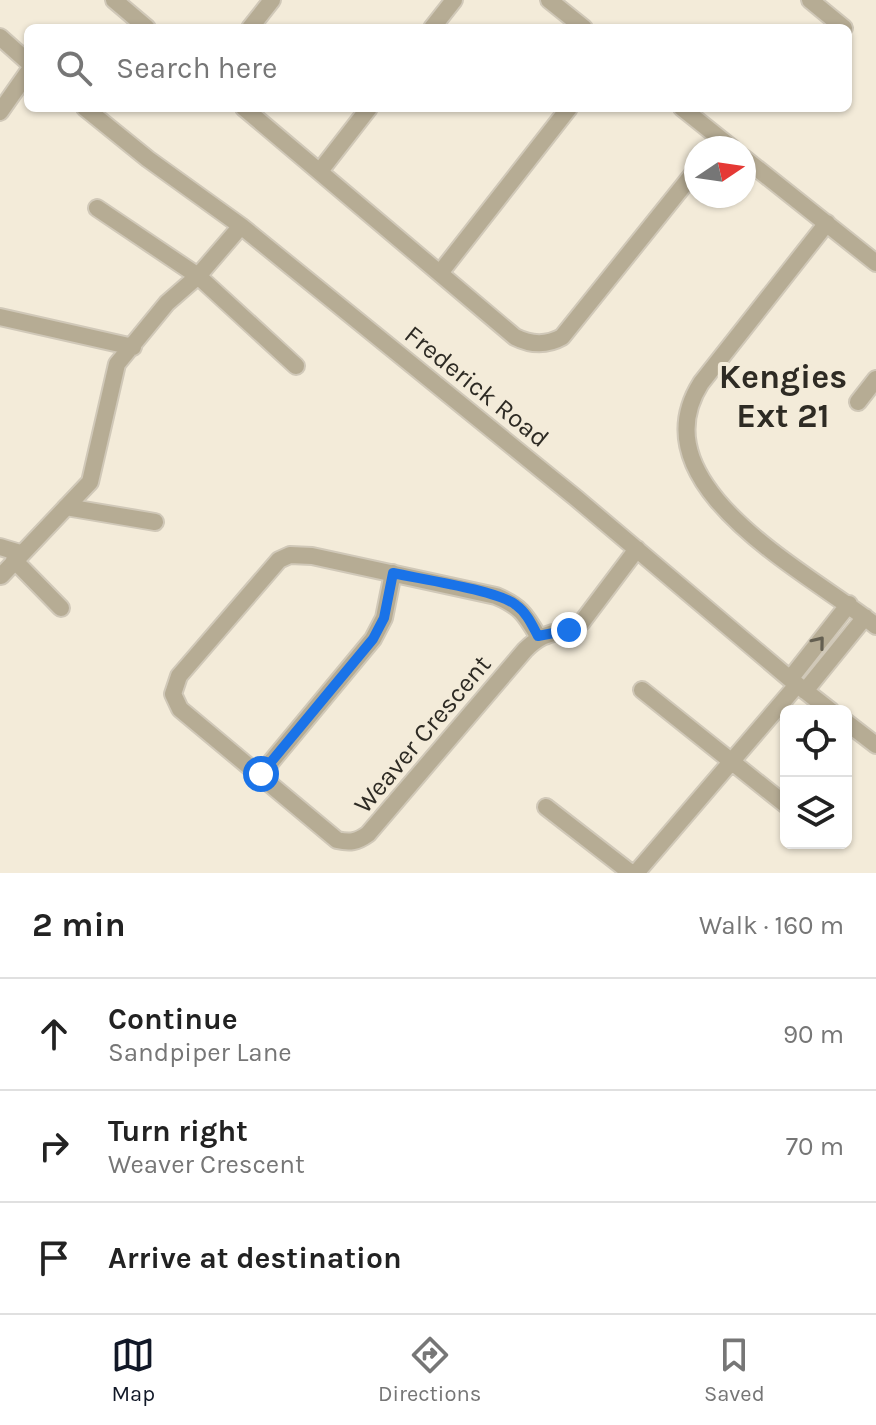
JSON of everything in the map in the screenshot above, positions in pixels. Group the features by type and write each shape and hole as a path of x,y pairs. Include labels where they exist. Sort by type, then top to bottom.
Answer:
{"street":[{"path":"114,0 142,24"},
{"path":"253,24 272,0"},
{"path":"435,24 454,0"},
{"path":"549,0 579,24"},
{"path":"810,0 839,24"},
{"path":"0,37 24,58"},
{"path":"0,112 24,78"},
{"name":"Frederick Road","path":"90,112 148,159 241,226 823,705"},
{"path":"249,112 515,337 537,344 556,341 575,323 684,185"},
{"path":"320,171 366,112"},
{"path":"440,273 566,112"},
{"path":"686,112 712,136"},
{"path":"756,167 876,263"},
{"path":"97,208 198,276 296,366"},
{"path":"797,685 870,621 750,533 720,506 696,468 687,430 692,399 701,383 827,223"},
{"path":"1,576 90,482 117,364 167,303 198,276 241,226"},
{"path":"0,317 133,347"},
{"path":"858,402 876,379"},
{"path":"66,507 155,522"},
{"path":"0,547 17,557 61,608"},
{"path":"538,636 569,630 582,622 637,549"},
{"name":"Weaver Crescent","path":"290,555 312,556 496,596 514,603 525,614 538,636 368,834 359,841 349,843 337,840 175,703 173,694 179,676 279,560 290,555"},
{"path":"261,774 373,639 384,618 393,573"},
{"path":"546,807 634,873 797,685 849,604"},
{"path":"642,690 780,800"},
{"path":"852,727 876,745"}],"district":[{"name":"Kengies Ext 21","path":"783,396"}],"route":[{"path":"261,774 373,639 384,618 393,573 496,596 514,603 525,614 538,636 569,630"}]}
